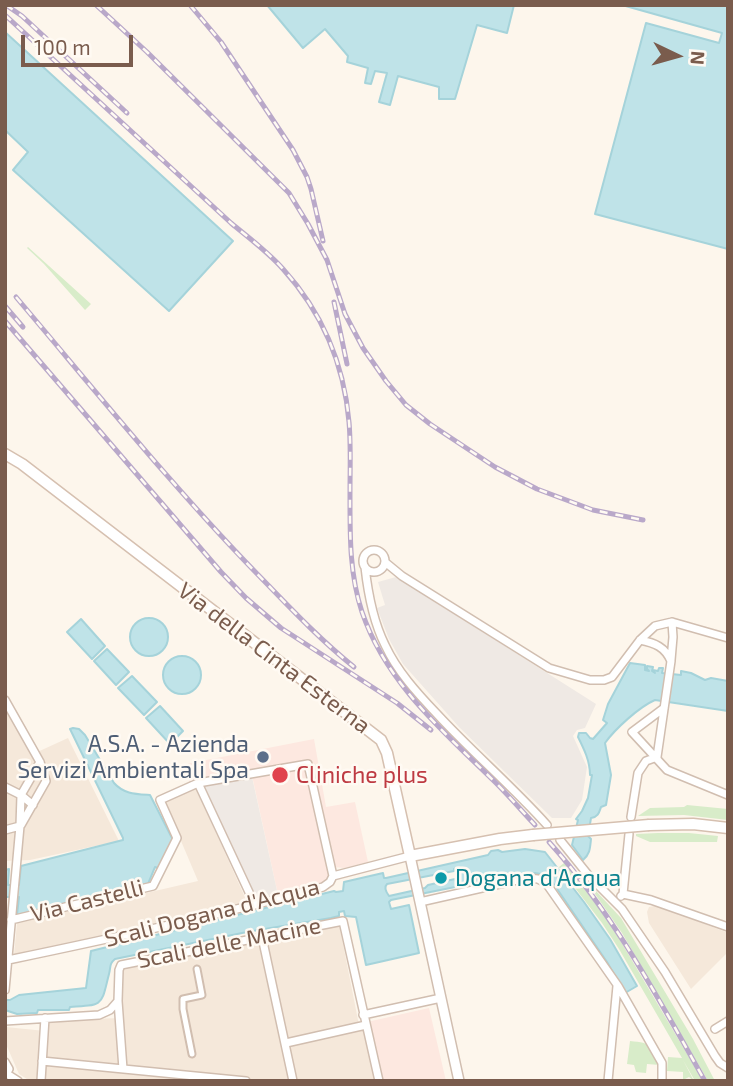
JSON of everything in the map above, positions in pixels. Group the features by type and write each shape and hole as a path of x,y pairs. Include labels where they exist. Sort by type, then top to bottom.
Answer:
{"main road":[{"name":"Via della Cinta Esterna","path":"5,448 22,464 381,740 387,753 410,856"},
{"name":"Via della Cinta Esterna","path":"5,454 22,464"},
{"path":"410,856 500,839 649,825 693,824 728,828"}],"street":[{"path":"369,593 377,572 383,568 385,562 383,555 373,550 364,556 363,562 373,615 385,647 401,673 467,745 547,825"},
{"path":"385,562 402,576 549,668 594,680 607,680 615,674 640,640 655,626 672,622 728,638"},
{"path":"365,567 370,572 377,572"},
{"path":"657,757 670,671 672,622"},
{"path":"640,640 661,647 671,661"},
{"path":"5,700 40,762 46,781 20,826 5,830"},
{"path":"664,708 632,732 667,770 728,795"},
{"path":"631,817 639,770 646,761 657,757"},
{"path":"5,990 22,795 40,762"},
{"path":"255,905 198,783 308,764 333,876"},
{"name":"Via Castelli","path":"12,919 153,886 177,838 160,800 198,783"},
{"path":"5,787 22,795 33,805"},
{"path":"617,903 623,894 629,835"},
{"path":"560,840 589,876 617,903 665,972 717,1060 728,1068"},
{"name":"Via della Cinta Esterna","path":"410,856 459,1081"},
{"name":"Scali Dogana d'Acqua","path":"8,960 113,939 255,905 323,887 333,876 410,856"},
{"path":"420,902 526,878 548,885 618,986 662,1063 662,1081"},
{"path":"623,894 651,900 728,927"},
{"name":"Scali delle Macine","path":"118,1001 118,970 124,964 343,921 363,1015"},
{"path":"262,937 293,1081"},
{"path":"192,1054 183,999 204,994 197,969"},
{"path":"608,1081 618,986"},
{"path":"379,1081 363,1015 441,998"},
{"path":"5,1021 99,1015 110,1010 118,1001"},
{"path":"118,1001 123,1069"},
{"path":"41,1081 45,1018"},
{"path":"715,1029 728,1021"},
{"path":"285,1043 366,1026"},
{"path":"42,1061 246,1081"},
{"path":"5,1062 9,1067 6,1074 18,1081"},
{"path":"150,1081 151,1072"}],"shaded area":[{"path":"396,577 596,704 585,728 577,730 573,736 587,767 582,800 571,818 552,818 459,727 403,664 389,639 377,608 385,605 378,582"},
{"path":"5,703 33,754 68,738 119,841 30,860 5,861"},
{"path":"314,739 326,807 355,802 368,862 344,868 334,867 325,882 278,895 251,771 189,782 186,764"},
{"path":"252,777 278,895 253,901 201,785"},
{"path":"195,786 248,904 14,955 17,923 198,881 164,801"},
{"path":"654,906 728,933 728,952 691,989 649,923 647,912 649,907"},
{"path":"339,924 359,1025 363,1030 375,1081 30,1081 19,1074 5,1042 6,1027 45,1031 46,1020 123,1018 121,967"},
{"path":"429,1008 446,1081 381,1081 367,1022"}],"green space":[{"path":"27,248 91,304 85,310"},
{"path":"687,805 728,809 728,820 684,815 638,816 650,808"},
{"path":"658,833 718,836 717,842 650,842 636,836"},
{"path":"564,863 610,923 703,1081 695,1081 683,1060 694,1081 689,1077 683,1079 683,1072 667,1071 668,1057 682,1058 619,949 559,867"},
{"path":"584,878 621,918 715,1081 708,1081 622,933"},
{"path":"630,1041 650,1046 660,1065 647,1064 646,1073 636,1072 634,1065 627,1064"}],"water":[{"path":"267,5 514,5 507,33 477,25 455,99 439,99 439,87 398,76 390,105 379,102 387,73 375,71 371,84 365,83 368,68 347,62 348,56 325,29 303,48"},
{"path":"622,5 728,5 728,249 595,214 646,23 719,43 722,33"},
{"path":"5,32 233,241 169,311 13,170 28,152 5,130"},
{"path":"149,618 162,624 168,637 162,650 149,656 136,650 130,637 136,624"},
{"path":"81,619 105,646 92,659 67,632"},
{"path":"107,649 129,672 116,685 94,661"},
{"path":"182,656 195,662 201,675 195,688 182,694 169,688 163,675 169,662"},
{"path":"630,663 645,665 645,670 649,671 647,666 653,667 652,671 655,673 653,670 663,668 662,673 681,675 681,671 705,680 711,678 728,681 728,711 655,700 615,731 605,743 611,775 606,805 601,807 597,816 591,818 588,836 591,839 590,848 583,860 572,845 578,820 576,819 588,798 592,775 578,737 579,733 586,733 593,739 607,723 603,720 608,704"},
{"path":"132,676 157,702 144,715 118,688"},
{"path":"160,706 183,731 170,744 146,718"},
{"path":"70,729 79,729 85,735 118,787 130,793 150,795 173,840 158,868 155,867 148,884 17,915 19,897 6,897 5,915 5,870 9,869 8,885 19,885 21,866 123,840"},
{"path":"525,849 545,852 610,939 637,986 625,993 551,880 535,873 391,900 391,909 409,905 419,953 366,965 356,917 345,916 344,911 331,918 115,959 111,964 102,998 96,1004 70,1007 69,1010 38,1010 37,1013 17,1014 5,1010 5,1000 19,995 86,988 91,951 343,891 344,882 383,873 386,878 488,855 491,851","holes":["457,868 459,881 456,882 455,879 389,896 386,891 387,884 454,871"]}],"railway":[{"path":"6,5 22,16 127,113"},
{"path":"96,5 289,193 327,260 345,314 363,348 406,405 495,467 537,489 593,510 643,520"},
{"path":"190,5 221,42 293,150 311,189 323,241"},
{"path":"5,15 271,257 309,303 329,340 342,380 350,439 352,568 362,612 373,638 401,684 418,705 535,825"},
{"path":"16,297 203,516 300,617 354,667"},
{"path":"334,302 347,364"},
{"path":"5,306 23,327"},
{"path":"5,321 246,598 281,628 397,703 431,730"},
{"path":"549,842 614,927 705,1081"}],"place":[{"name":"A.S.A. - Azienda Servizi Ambientali Spa","path":"263,757"},
{"name":"Cliniche plus","path":"280,775"},
{"name":"Dogana d'Acqua","path":"441,878"}]}
